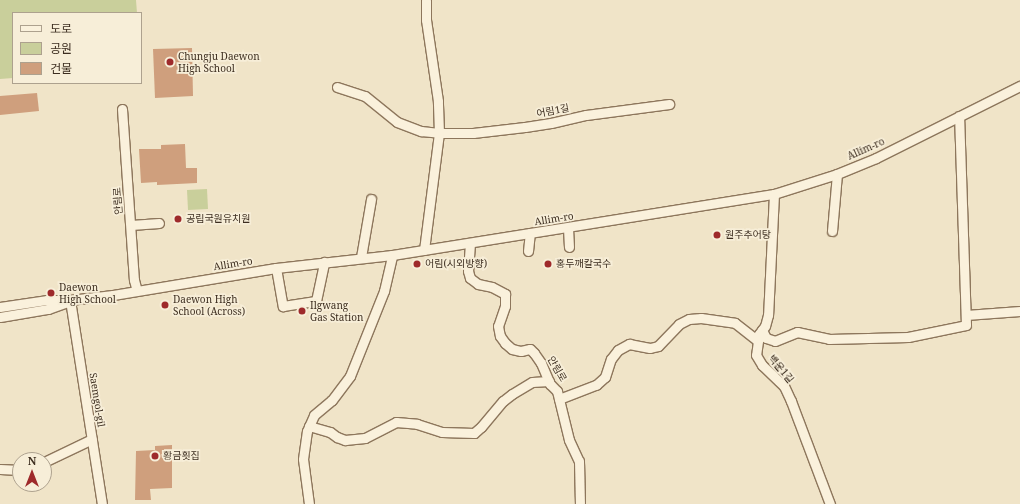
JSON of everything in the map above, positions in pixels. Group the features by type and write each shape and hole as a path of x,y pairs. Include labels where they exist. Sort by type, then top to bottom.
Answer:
{"street":[{"path":"424,250 440,132 438,101 428,34 426,0"},
{"name":"Allim-ro","path":"0,307 47,300 70,300 137,291 276,268 392,255 774,194 837,174 876,158 1020,86"},
{"name":"어림1길","path":"337,87 365,96 397,122 421,131 440,132 473,132 525,127 552,123 586,115 669,104"},
{"name":"안림로","path":"122,109 134,280 137,291"},
{"path":"762,330 766,338 775,341 797,332 829,339 908,337 966,325 959,116"},
{"path":"832,231 837,174"},
{"name":"백운1길","path":"774,194 768,315 758,341 756,355 762,365 784,386 830,504"},
{"path":"361,258 371,199"},
{"path":"131,225 159,223"},
{"path":"568,228 569,247"},
{"path":"528,251 530,233"},
{"name":"안림로","path":"470,242 468,271 470,278 478,284 492,287 504,294 505,306 498,326 500,336 512,349 521,351 530,349 534,352 549,381 557,391 569,440 579,461 580,504"},
{"path":"308,504 303,459 304,443 309,426 314,415 332,400 350,376 384,292 392,255"},
{"path":"276,268 283,306 316,301 324,262"},
{"name":"Allim-ro","path":"0,317 48,309 70,300"},
{"name":"Saemgol-gil","path":"70,300 102,504"},
{"path":"966,315 1020,310"},
{"path":"559,399 596,385 605,377 611,359 618,350 629,344 650,348 658,346 679,324 689,319 701,318 735,323 758,341"},
{"path":"309,426 330,432 337,437 346,440 365,438 396,422 417,424 442,432 474,433 482,427 503,400 532,382 549,381"},
{"path":"52,458 92,439"},
{"path":"0,469 12,470"}],"green space":[{"path":"0,0 136,0 137,12 12,12 12,78 0,79"},
{"path":"207,189 208,209 188,210 187,190"}],"building":[{"path":"192,48 193,96 155,98 153,49"},
{"path":"37,93 39,111 0,115 0,96"},
{"path":"185,144 186,168 197,168 197,183 157,185 157,182 141,183 139,149 161,149 161,145"},
{"path":"172,445 172,488 150,489 151,500 135,500 136,451 155,450 155,446"}],"place":[{"name":"Chungju Daewon High School","path":"170,62"},
{"name":"공립국원유치원","path":"178,219"},
{"name":"원주추어탕","path":"717,235"},
{"name":"어림(시외방향)","path":"417,264"},
{"name":"홍두깨칼국수","path":"548,264"},
{"name":"Daewon High School","path":"51,293"},
{"name":"Daewon High School (Across)","path":"165,305"},
{"name":"Ilgwang Gas Station","path":"302,311"},
{"name":"황금횟집","path":"155,456"}]}
